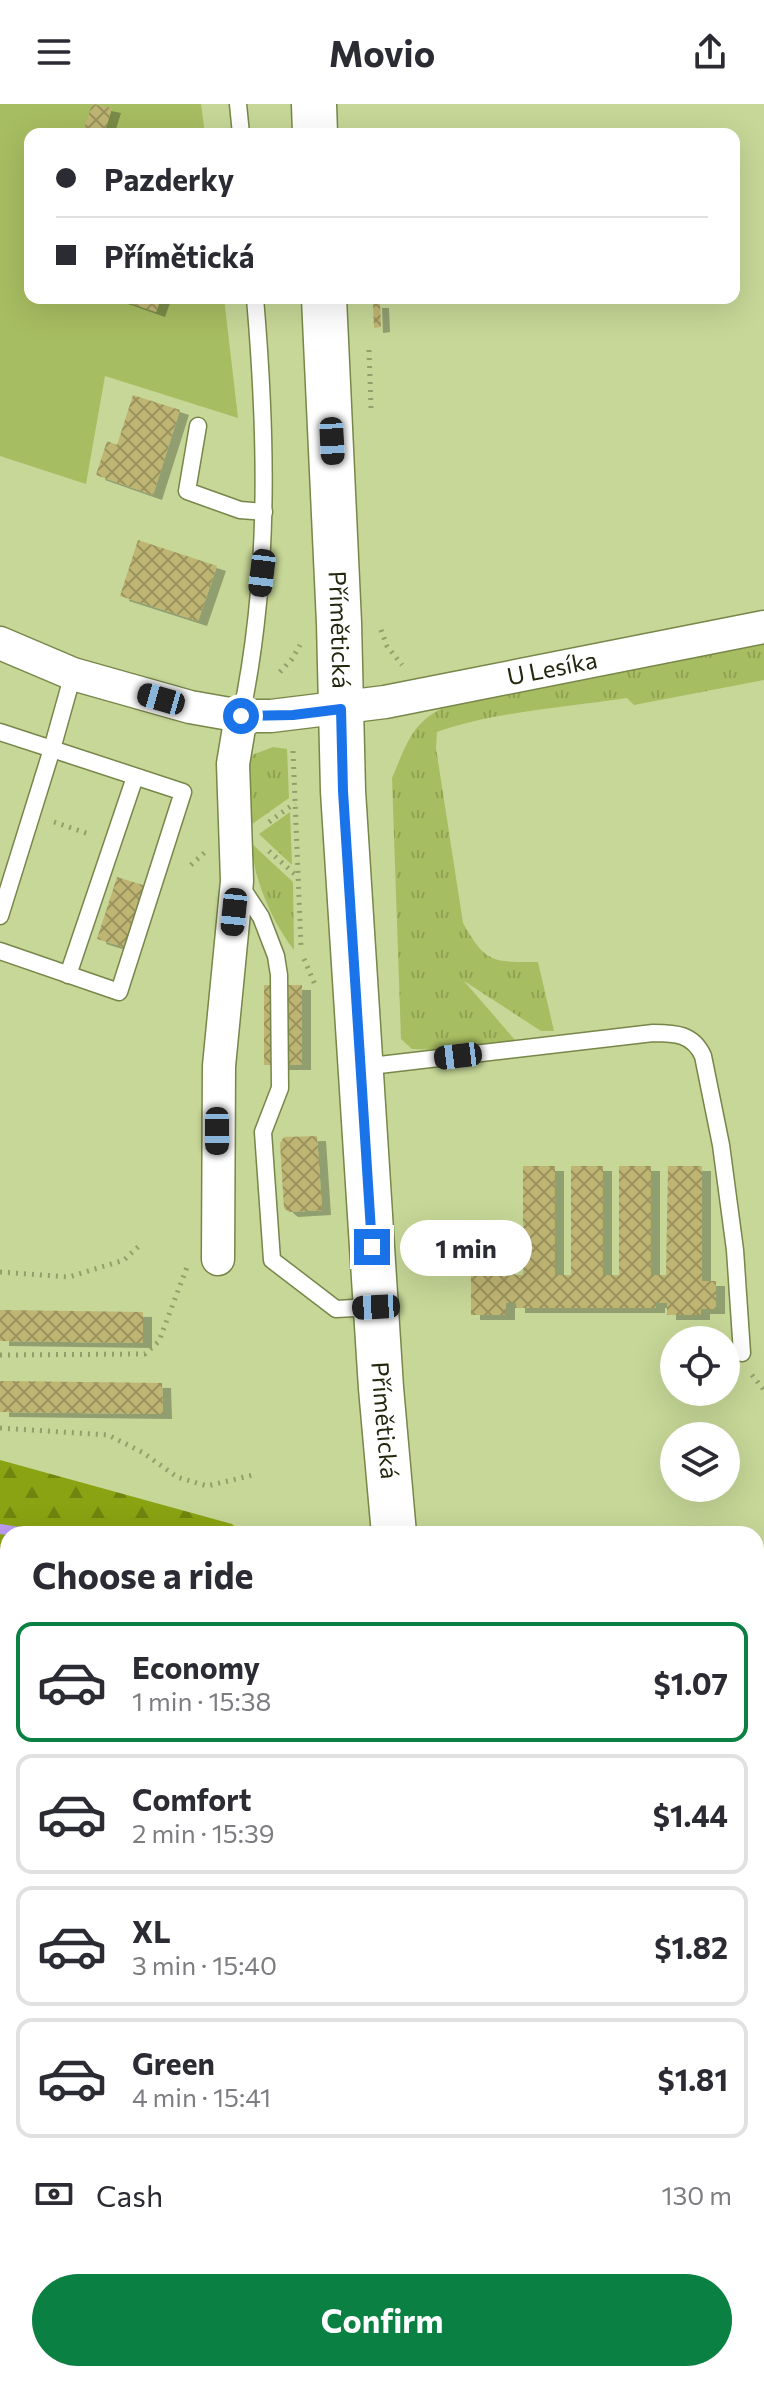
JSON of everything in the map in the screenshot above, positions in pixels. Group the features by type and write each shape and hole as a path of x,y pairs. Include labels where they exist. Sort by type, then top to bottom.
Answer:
{"main road":[{"path":"314,104 315,128"},
{"name":"Přímětická","path":"324,304 336,533 343,791 381,1388 393,1526"}],"street":[{"name":"U Lesíka","path":"0,643 73,674 209,712 241,716 293,715 341,709 764,627"},
{"path":"205,1257 237,881 233,764 241,716"}],"lane":[{"path":"238,104 240,128"},
{"path":"241,716 251,668 262,573 264,449 255,304"},
{"path":"198,426 187,491 240,510 264,512"},
{"path":"0,916 73,674"},
{"path":"0,732 183,792 119,992 0,951"},
{"path":"68,975 135,777"},
{"path":"237,881 261,917 276,956 279,975 280,1088 263,1132 272,1260 336,1309 376,1307"},
{"path":"361,1067 653,1033 689,1037 698,1045 703,1056 721,1145 735,1250 742,1353"}],"path":[{"path":"368,342 372,417"},
{"path":"379,619 387,646 404,666"},
{"path":"280,672 292,659"},
{"path":"293,751 301,953 318,993"},
{"path":"262,827 295,803"},
{"path":"54,822 98,837"},
{"path":"263,846 298,877"},
{"path":"0,1272 69,1277 124,1260 139,1246"},
{"path":"0,1355 145,1354 159,1341 205,1257"},
{"path":"0,1428 108,1435 142,1452 177,1477 207,1486 253,1475"}],"green space":[{"path":"0,104 201,104 204,128 24,128 24,304 225,304 238,418 105,376 86,484 0,456"},
{"path":"764,643 764,680 634,705 627,698 530,711 437,732 436,748 463,923 478,946 492,958 538,962 554,1031 541,1031 464,981 515,1040 444,1050 412,1049 401,1039 392,778 414,731 430,715 456,702"},
{"path":"273,747 287,749 289,798 251,825 243,773 252,755"},
{"path":"290,812 292,865 259,834"},
{"path":"251,843 293,882 294,950 265,900"},
{"path":"0,1460 234,1526 0,1526"}],"building":[{"path":"92,104 112,108 106,128 84,128"},
{"path":"133,304 159,304 156,312"},
{"path":"373,304 380,304 381,327 374,328"},
{"path":"133,395 180,410 153,495 96,475 107,441 117,445"},
{"path":"138,540 217,566 198,621 120,596"},
{"path":"117,877 149,887 130,949 97,939"},
{"path":"264,985 302,985 302,1065 264,1065"},
{"path":"317,1136 322,1210 289,1212 284,1208 280,1143 284,1137"},
{"path":"523,1166 555,1166 555,1275 571,1275 571,1166 603,1166 603,1275 619,1275 619,1166 651,1166 651,1275 666,1275 668,1166 702,1166 702,1281 716,1281 716,1309 701,1309 701,1315 667,1315 667,1303 656,1303 656,1308 516,1308 516,1303 506,1303 506,1315 471,1315 471,1250 506,1250 506,1275 523,1275"},
{"path":"0,1310 143,1312 143,1343 0,1341"},
{"path":"0,1381 162,1383 163,1414 0,1412"}],"route":[{"path":"241,716 293,715 341,709 343,791 372,1247"}]}
